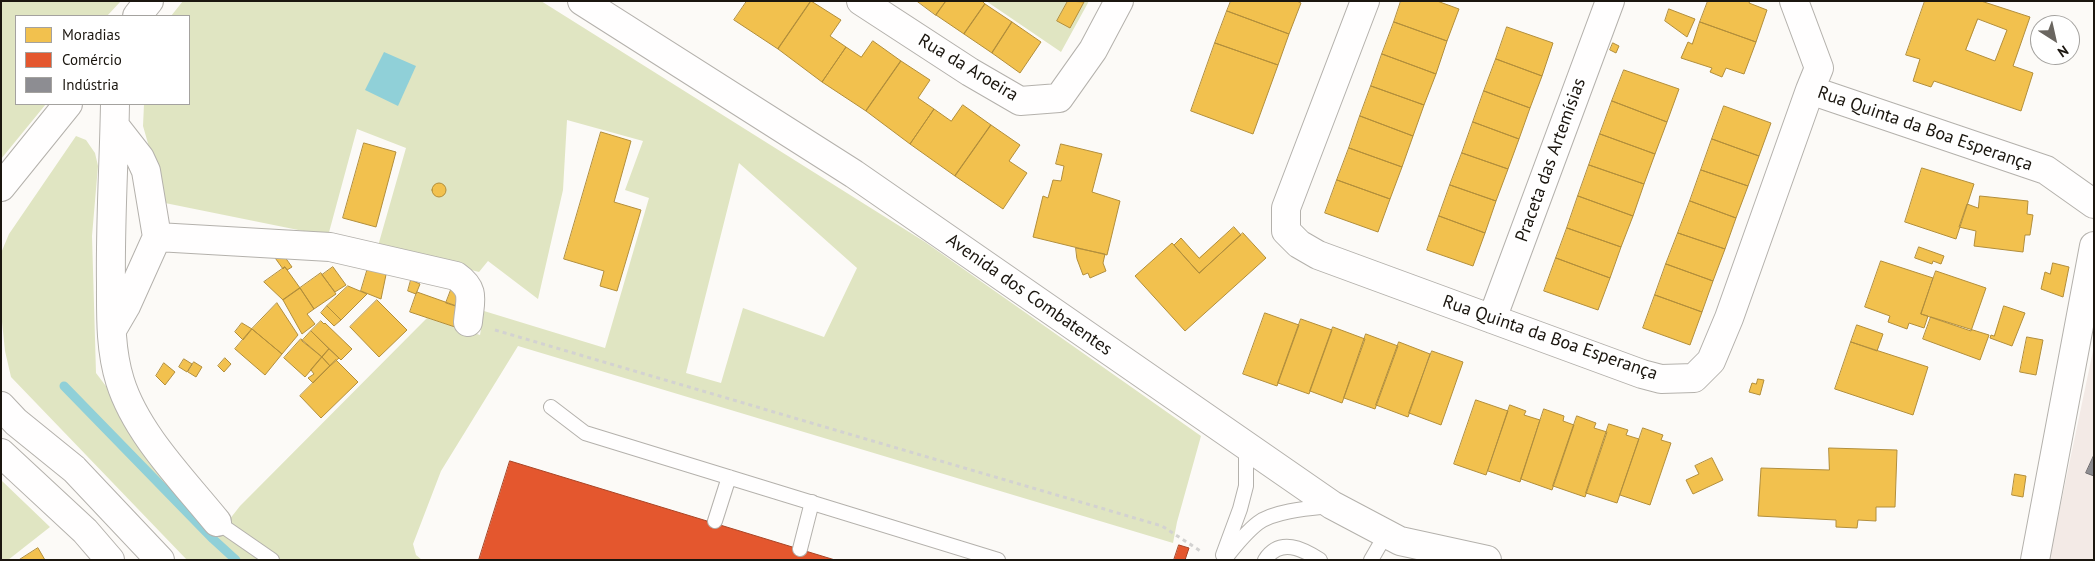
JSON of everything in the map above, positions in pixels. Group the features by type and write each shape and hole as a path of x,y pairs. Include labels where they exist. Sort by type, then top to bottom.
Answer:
{"street":[{"path":"138,15 149,1"},
{"name":"Avenida dos Combatentes","path":"582,1 854,174 1246,444 1332,506 1400,541 1487,560"},
{"name":"Rua da Aroeira","path":"861,1 970,72 1020,101 1059,98 1092,50 1119,1"},
{"name":"Rua Quinta da Boa Esperança","path":"1365,1 1286,208 1286,231 1299,244 1318,255 1642,374 1661,379 1694,378 1712,361 1810,90 2046,170 2094,204"},
{"name":"Praceta das Artemísias","path":"1492,319 1610,1"},
{"path":"1794,1 1819,68 1810,90"},
{"path":"1,187 67,105"},
{"path":"111,332 126,306 157,237 146,171 115,115"},
{"path":"115,115 111,332 120,381 137,417 158,450 217,522"},
{"path":"157,237 330,246 456,276 466,284 471,292 468,322"},
{"path":"2035,560 2094,246"},
{"path":"1,406 16,422 74,469 160,560"},
{"path":"1,453 85,531 110,560"}],"lane":[{"path":"551,407 585,433 998,560"},
{"path":"1222,560 1246,486 1246,444"},
{"path":"716,521 729,477"},
{"path":"800,549 812,502"},
{"path":"1222,560 1260,522 1292,511 1332,506"},
{"path":"217,522 272,560"},
{"path":"1371,560 1386,534"},
{"path":"1265,560 1278,549 1289,547 1300,548 1320,560"}],"path":[{"path":"468,322 1162,526 1206,555"}],"shaded area":[{"path":"2094,346 2094,560 2049,560"}],"green space":[{"path":"1,1 121,1 108,15 15,15 15,105 45,105 1,159"},
{"path":"183,1 541,1 925,242 1201,436 1173,543 518,346 441,471 413,544 416,555 422,560 187,560 11,377 5,351 1,312 1,253 9,234 76,136 86,140 95,153 98,166 92,236 96,373 218,534 240,506 427,318 480,335 484,311 605,348 649,198 625,190 643,141 567,120 563,190 538,299 488,261 479,272 378,246 406,148 357,129 328,236 165,203 143,126 144,105 190,105 190,15 172,15","holes":["739,163 857,268 824,337 743,308 721,383 686,373"]},
{"path":"986,1 1089,1 1061,52"},
{"path":"1,480 50,527 8,560 1,560"}],"water":[{"path":"384,52 416,66 398,106 365,90"}],"building: Moradias":[{"path":"747,1 811,1 778,49 734,20"},
{"path":"811,1 841,20 830,36 846,47 822,82 778,49"},
{"path":"917,1 946,1 936,15"},
{"path":"946,1 982,1 985,4 964,34 936,15"},
{"path":"1068,1 1084,2 1070,28 1057,21"},
{"path":"1231,1 1297,1 1301,3 1289,34 1227,11"},
{"path":"1401,1 1437,1 1459,9 1447,41 1394,22"},
{"path":"1708,1 1750,1 1749,3 1767,10 1756,42 1700,22"},
{"path":"1925,1 1981,1 2030,17 2013,66 2033,73 2021,111 1934,81 1931,87 1913,81 1920,59 1906,55","holes":["1978,19 2007,30 1995,61 1966,50"]},
{"path":"985,4 1012,22 992,53 964,34"},
{"path":"1669,9 1695,19 1687,37 1665,21"},
{"path":"1227,11 1289,34 1278,65 1215,43"},
{"path":"1012,22 1041,42 1020,73 992,53"},
{"path":"1394,22 1447,41 1436,74 1382,54"},
{"path":"1700,22 1756,42 1744,74 1726,68 1722,77 1710,72 1712,68 1681,58 1688,42 1692,44"},
{"path":"1507,27 1553,43 1542,76 1496,59"},
{"path":"873,41 901,61 866,111 822,82 846,47 861,57"},
{"path":"1215,43 1278,65 1253,134 1191,111"},
{"path":"1613,43 1619,46 1616,53 1610,50"},
{"path":"1382,54 1436,74 1424,105 1371,86"},
{"path":"1496,59 1542,76 1530,108 1484,91"},
{"path":"901,61 930,80 918,98 934,109 910,144 866,111"},
{"path":"1624,70 1679,89 1667,122 1612,101"},
{"path":"1371,86 1424,105 1413,136 1360,116"},
{"path":"1484,91 1530,108 1519,139 1473,122"},
{"path":"1612,101 1667,122 1655,154 1600,134"},
{"path":"963,105 991,125 955,176 910,144 934,109 951,121"},
{"path":"1724,106 1771,123 1759,156 1712,139"},
{"path":"1360,116 1413,136 1402,167 1349,148"},
{"path":"1473,122 1519,139 1508,169 1462,153"},
{"path":"991,125 1020,145 1009,161 1027,173 1003,209 955,176"},
{"path":"601,132 631,141 614,202 641,210 617,291 600,286 604,271 564,259"},
{"path":"1600,134 1655,154 1644,184 1589,165"},
{"path":"1712,139 1759,156 1748,186 1701,170"},
{"path":"364,143 396,152 376,227 343,218"},
{"path":"1061,144 1102,154 1092,192 1120,201 1107,255 1033,237 1043,196 1048,198 1053,180 1061,181 1064,166 1056,164"},
{"path":"1349,148 1402,167 1390,199 1337,180"},
{"path":"1462,153 1508,169 1496,201 1450,185"},
{"path":"1589,165 1644,184 1633,216 1578,196"},
{"path":"1922,168 1974,184 1956,239 1905,222"},
{"path":"1701,170 1748,186 1736,218 1690,201"},
{"path":"1337,180 1390,199 1378,232 1325,213"},
{"path":"439,183 444,185 446,190 444,195 439,197 434,195 432,190 434,185"},
{"path":"1450,185 1496,201 1485,233 1439,216"},
{"path":"1578,196 1633,216 1621,247 1567,228"},
{"path":"1980,196 2028,201 2027,214 2033,215 2030,235 2025,235 2023,252 1974,246 1976,231 1959,227 1967,204 1978,208"},
{"path":"1690,201 1736,218 1725,249 1678,233"},
{"path":"1439,216 1485,233 1473,266 1427,250"},
{"path":"1234,227 1241,235 1199,273 1174,245 1181,238 1199,258"},
{"path":"1567,228 1621,247 1610,278 1556,258"},
{"path":"1243,233 1266,258 1185,331 1135,276 1172,243 1199,273"},
{"path":"1678,233 1725,249 1713,281 1666,264"},
{"path":"1919,247 1944,256 1941,264 1933,261 1932,264 1915,258"},
{"path":"1076,248 1105,254 1103,263 1106,271 1090,278 1088,273 1083,275 1077,259"},
{"path":"282,253 292,267 287,270 285,267 283,269 273,255"},
{"path":"1556,258 1610,278 1598,310 1544,291"},
{"path":"370,261 388,265 381,299 361,291"},
{"path":"1881,261 1933,278 1921,314 1928,316 1924,328 1909,323 1907,329 1888,322 1890,316 1865,307"},
{"path":"2053,263 2069,267 2063,297 2041,289 2045,272 2050,274"},
{"path":"1666,264 1713,281 1702,312 1655,295"},
{"path":"285,267 300,288 283,300 264,282"},
{"path":"333,267 346,285 335,292 322,275"},
{"path":"1936,271 1986,288 1971,331 1921,314"},
{"path":"321,273 336,294 314,309 300,288"},
{"path":"411,280 420,284 416,294 408,291"},
{"path":"348,286 367,294 341,320 327,306"},
{"path":"452,287 465,309 446,303"},
{"path":"300,288 314,309 307,314 315,324 302,334 283,300"},
{"path":"417,292 465,309 458,328 410,312"},
{"path":"1655,295 1702,312 1690,345 1643,328"},
{"path":"377,300 407,330 379,357 350,327"},
{"path":"277,303 298,335 282,354 252,329"},
{"path":"327,306 341,320 334,326 321,313"},
{"path":"2004,306 2025,313 2012,346 1990,338 1991,335 1994,336"},
{"path":"1265,313 1299,325 1277,386 1243,374"},
{"path":"1931,317 1989,335 1980,360 1923,339"},
{"path":"1301,319 1332,330 1309,394 1278,383"},
{"path":"321,321 352,349 341,360 311,331"},
{"path":"242,323 252,329 243,340 235,332"},
{"path":"1857,325 1883,334 1877,351 1851,342"},
{"path":"1333,327 1365,339 1342,403 1310,391"},
{"path":"252,329 282,354 265,375 235,349"},
{"path":"311,331 329,349 322,357 302,341"},
{"path":"1366,334 1398,346 1375,409 1344,398"},
{"path":"2027,337 2043,340 2036,375 2020,372"},
{"path":"301,339 322,357 305,377 284,358"},
{"path":"1399,342 1430,354 1408,417 1376,405"},
{"path":"1851,342 1928,367 1913,415 1835,389"},
{"path":"329,349 339,358 330,366 322,357"},
{"path":"1432,351 1463,362 1441,425 1409,413"},
{"path":"322,357 330,366 313,383 308,378 314,374 311,370"},
{"path":"225,358 231,364 224,372 218,366"},
{"path":"184,359 192,364 187,372 179,367"},
{"path":"336,360 358,382 321,418 300,396"},
{"path":"194,362 202,367 196,377 188,372"},
{"path":"164,363 175,372 165,385 156,376"},
{"path":"1758,379 1764,380 1760,395 1749,392 1752,383 1756,384"},
{"path":"1476,400 1508,411 1486,475 1454,464"},
{"path":"1510,405 1526,411 1524,415 1540,420 1520,482 1488,471"},
{"path":"1544,409 1564,416 1563,421 1574,425 1552,490 1521,479"},
{"path":"1577,416 1596,423 1594,428 1607,432 1585,497 1553,486"},
{"path":"1609,424 1628,430 1626,435 1639,439 1617,503 1586,493"},
{"path":"1643,428 1663,435 1661,440 1671,443 1650,505 1620,495"},
{"path":"1829,448 1897,450 1895,507 1876,507 1876,521 1858,520 1857,528 1836,527 1836,520 1758,516 1761,468 1829,470"},
{"path":"1712,458 1723,480 1693,494 1686,480 1699,474 1695,466"},
{"path":"2015,474 2026,476 2023,497 2012,495"},
{"path":"38,548 45,560 19,560"}],"building: Comércio":[{"path":"510,461 835,560 479,560"},
{"path":"1179,545 1189,548 1185,560 1174,560"}],"building: Indústria":[{"path":"2094,455 2094,476 2086,473"}],"waterway":[{"path":"64,386 213,539 236,560"}]}
